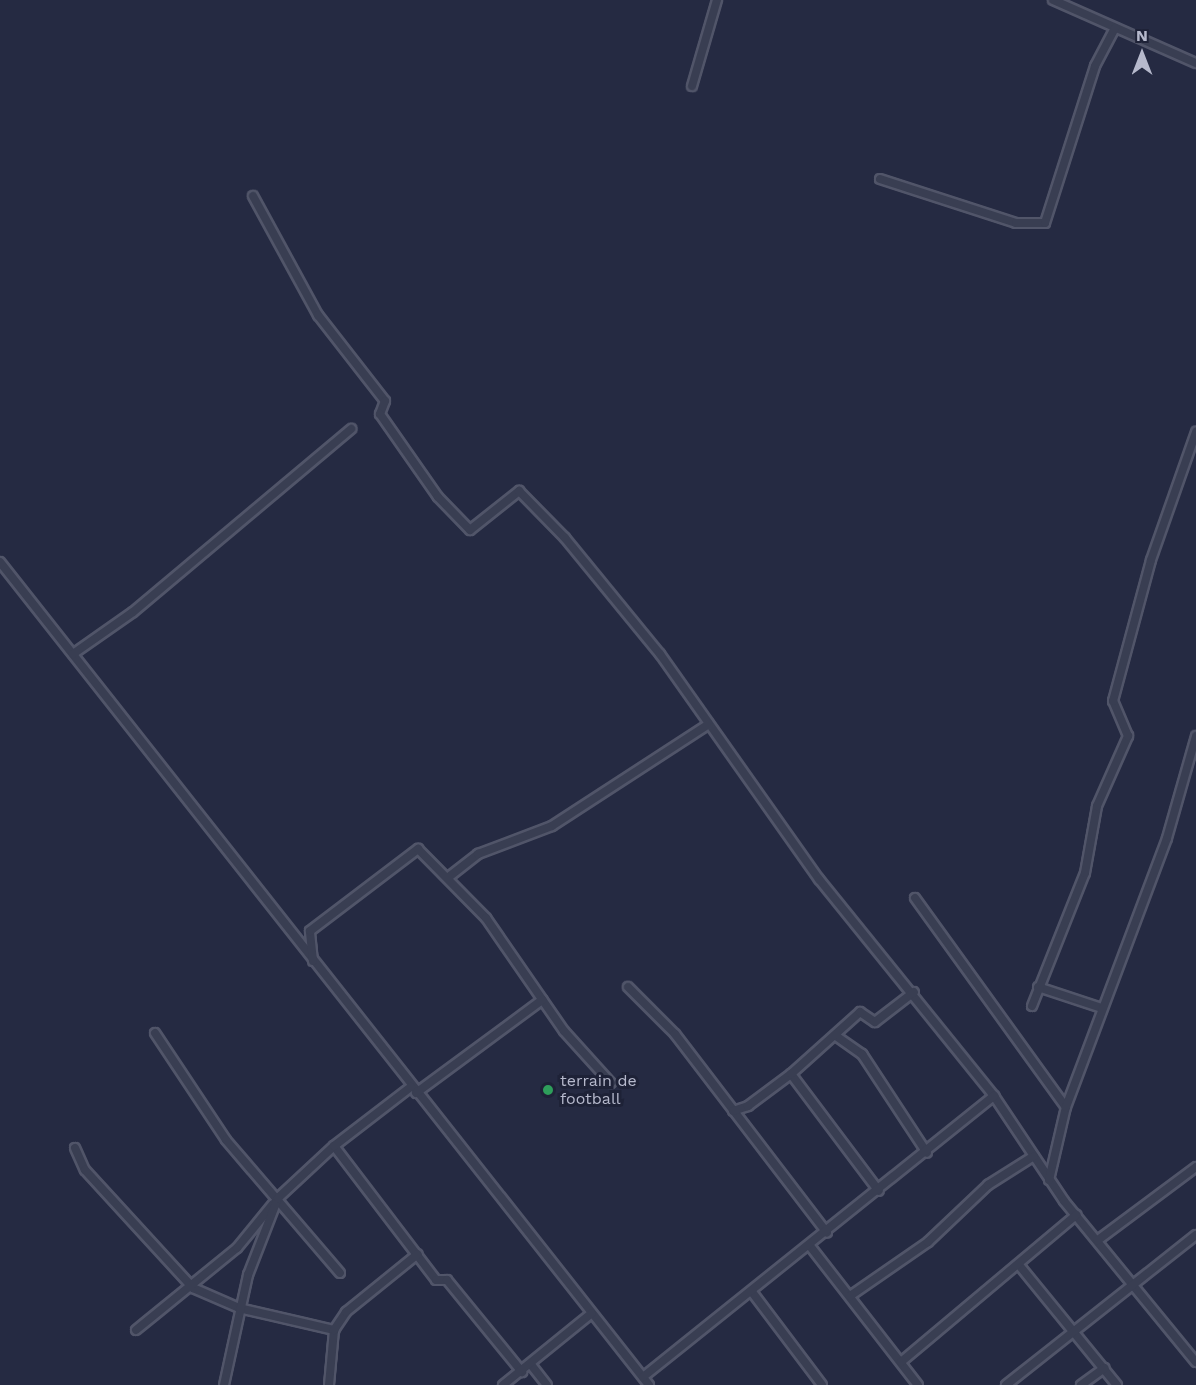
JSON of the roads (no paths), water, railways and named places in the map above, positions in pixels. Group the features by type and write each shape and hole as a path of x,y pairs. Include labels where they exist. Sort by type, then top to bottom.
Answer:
{"street":[{"path":"692,86 717,0"},
{"path":"1053,0 1196,63"},
{"path":"880,179 1017,223 1045,223 1095,66 1115,28"},
{"path":"253,196 318,315 385,401 380,414 438,497 470,530 519,491 635,621 819,879 914,992 994,1096 1049,1180 1076,1215 1134,1281 1196,1362"},
{"path":"73,654 133,612 351,429"},
{"path":"1032,1006 1085,873 1101,795 1128,736 1113,701 1151,560 1196,432"},
{"path":"0,562 413,1090 650,1385"},
{"path":"450,876 478,854 552,826 709,724"},
{"path":"1049,1180 1066,1107 1167,838 1196,736"},
{"path":"297,940 418,849 441,875 450,876 499,934 542,1000 611,1083"},
{"path":"915,898 1066,1107"},
{"path":"310,931 313,961"},
{"path":"628,987 675,1034 826,1233"},
{"path":"1038,987 1102,1008"},
{"path":"733,1111 748,1106 791,1074 836,1036 860,1012 875,1022 914,992"},
{"path":"136,1330 193,1288 237,1248 278,1198 334,1146 542,1000"},
{"path":"155,1033 226,1140 340,1273"},
{"path":"836,1036 862,1054 927,1153"},
{"path":"791,1074 879,1191"},
{"path":"643,1377 927,1153 994,1096"},
{"path":"334,1146 436,1280 447,1280 522,1372"},
{"path":"75,1148 85,1170 193,1288 239,1308 334,1330"},
{"path":"850,1296 928,1242 988,1185 1034,1156"},
{"path":"1098,1240 1196,1167"},
{"path":"224,1385 239,1308 278,1198"},
{"path":"901,1362 1076,1215"},
{"path":"1006,1385 1134,1281 1196,1235"},
{"path":"810,1246 918,1385"},
{"path":"329,1385 334,1330 346,1312 418,1254"},
{"path":"1019,1265 1117,1385"},
{"path":"752,1292 822,1385"},
{"path":"503,1385 532,1366 592,1313"},
{"path":"532,1366 547,1385"},
{"path":"1082,1385 1104,1368"}],"place":[{"name":"terrain de football","path":"548,1090"}]}
